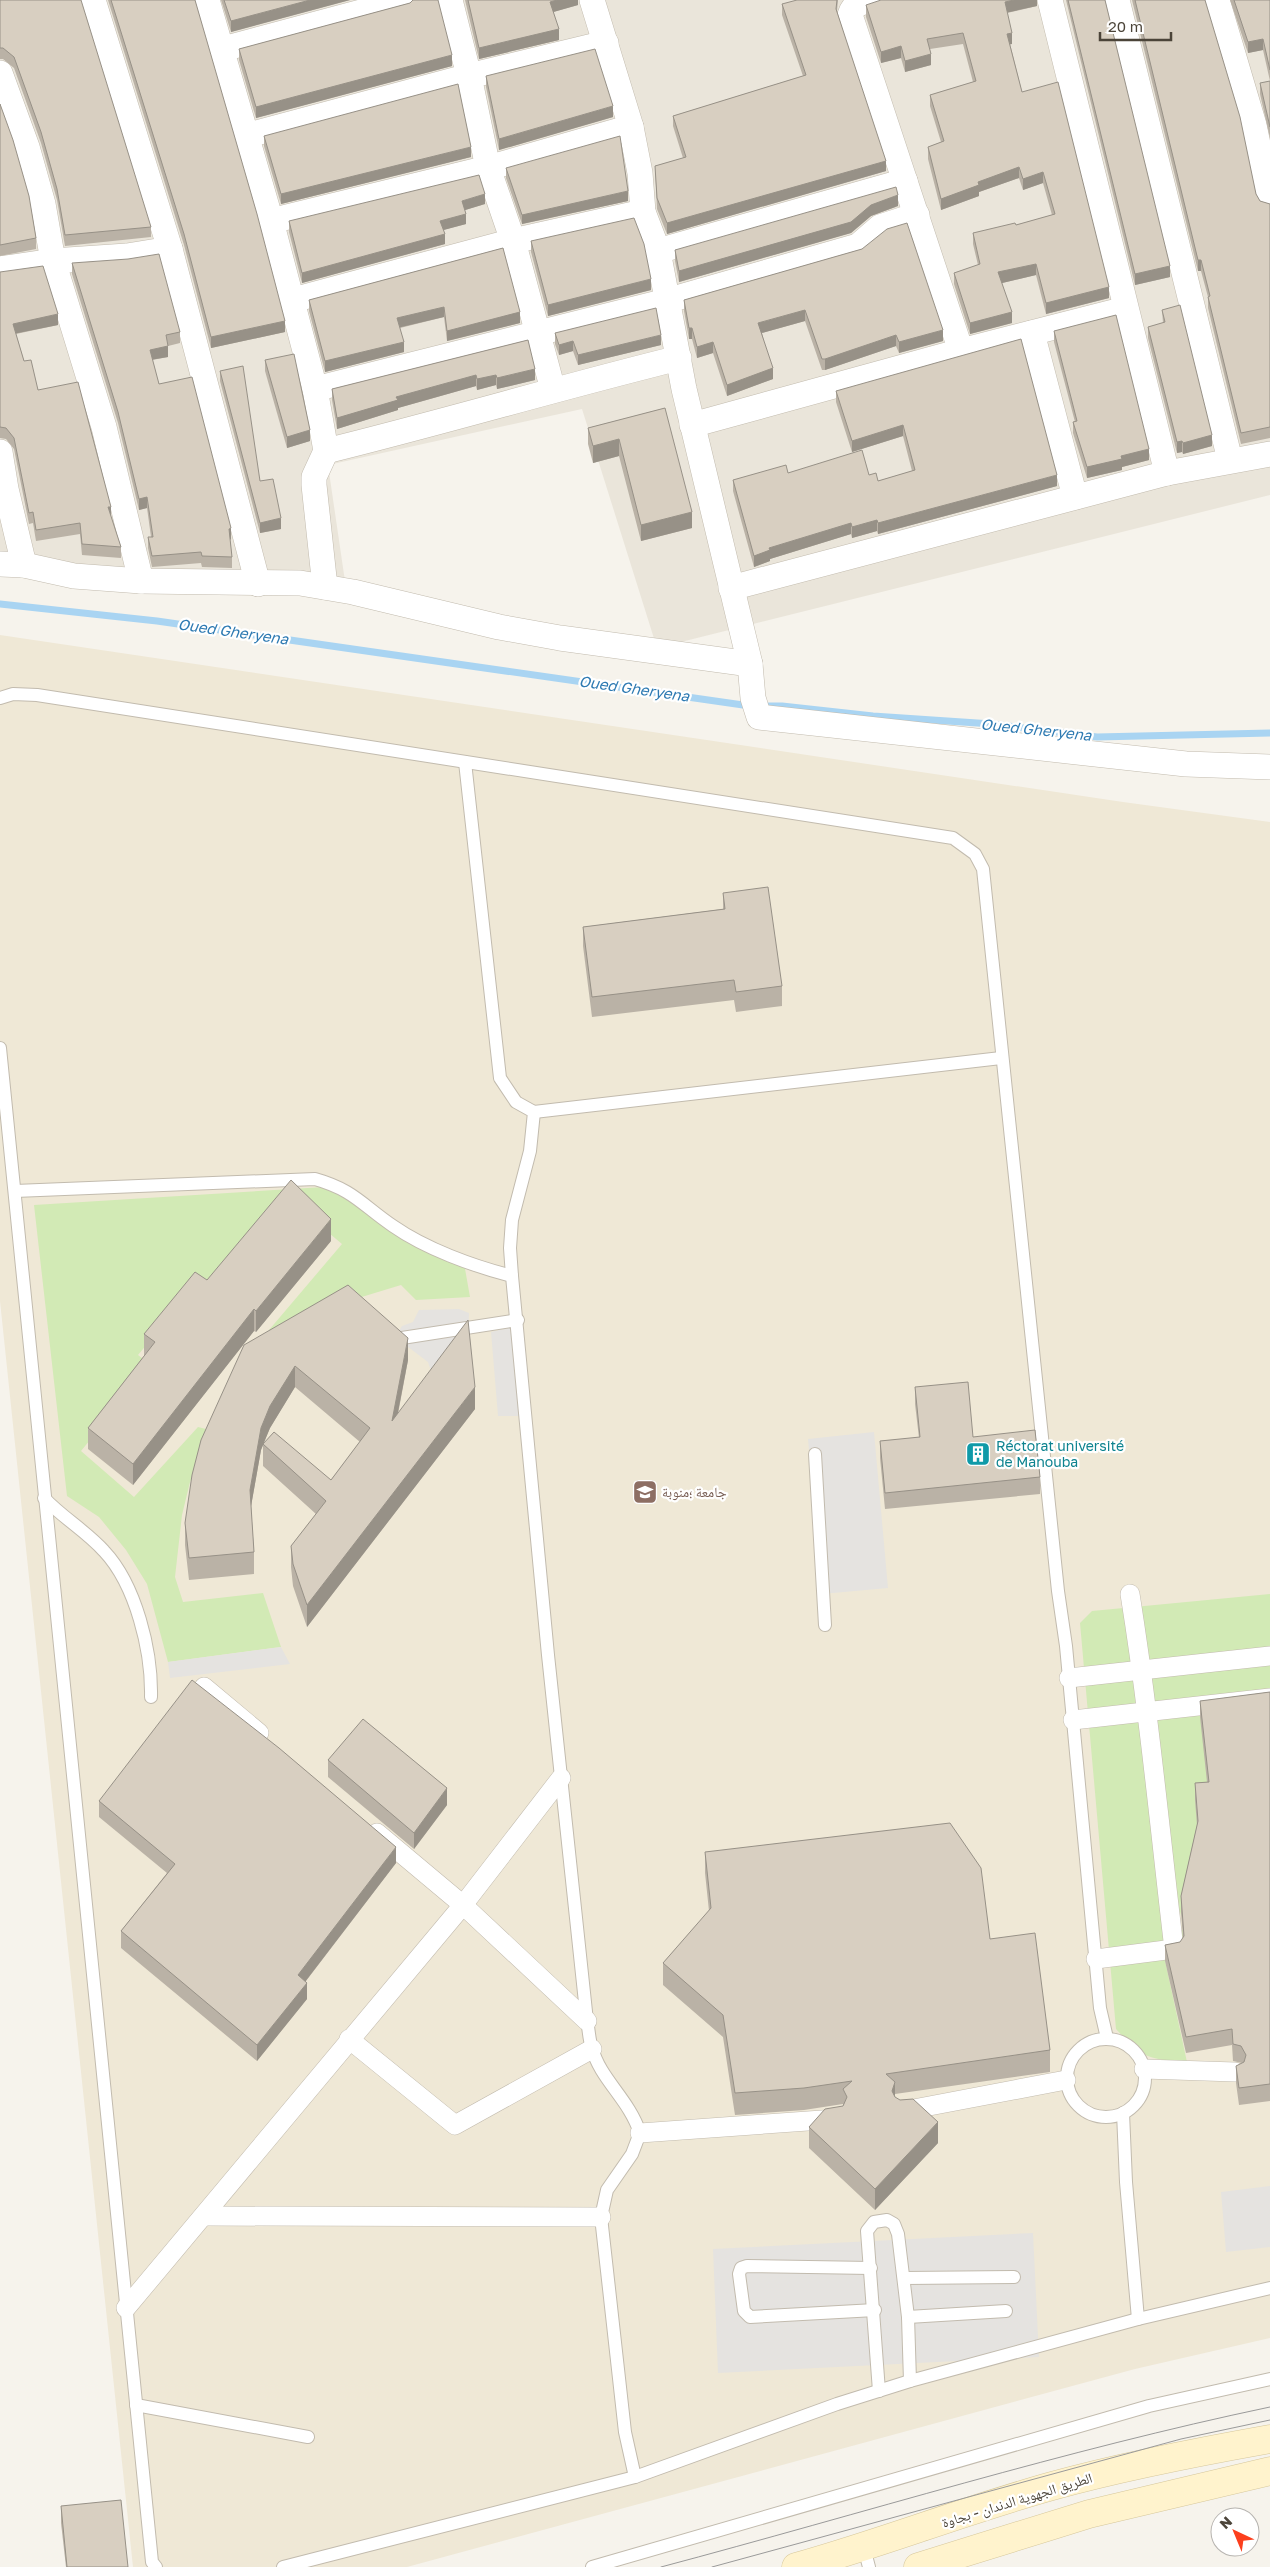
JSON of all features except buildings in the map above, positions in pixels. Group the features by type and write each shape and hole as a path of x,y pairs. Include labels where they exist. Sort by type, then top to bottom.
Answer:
{"main road":[{"name":"الطريق الجهوية الدندان - بجاوة","path":"796,2567 867,2557 1052,2486 1194,2452 1270,2439"},
{"path":"918,2567 1089,2514 1270,2471"}],"street":[{"path":"94,0 170,249 258,584"},
{"path":"207,0 223,49 293,300 315,389 326,451 314,477 325,587"},
{"path":"223,49 406,0"},
{"path":"450,0 469,76 488,168 513,241 554,390"},
{"path":"592,0 631,127 640,173 643,212 658,251 666,301 692,425 750,664 756,707 1186,764 1270,767"},
{"path":"872,0 856,4 850,15 961,351"},
{"path":"1050,0 1125,309 1167,472"},
{"path":"1117,0 1230,460"},
{"path":"1217,0 1254,125 1270,202"},
{"path":"246,136 469,76 606,42"},
{"path":"0,73 30,157 43,204 53,261 104,427 141,581"},
{"path":"271,221 488,168 631,127"},
{"path":"658,251 905,181"},
{"path":"293,300 513,241 643,212"},
{"path":"315,389 666,301 858,246 880,227 917,215"},
{"path":"0,269 53,261 108,258 170,249"},
{"path":"692,425 961,351 1125,309"},
{"path":"1032,333 1075,497"},
{"path":"326,451 456,419 554,390 679,358"},
{"path":"0,452 6,489 12,564 67,575 141,581 258,584 300,583 508,628 750,664"},
{"path":"731,588 1167,472 1270,454"},
{"path":"1096,1959 1174,1949 1145,1712 1143,1670 1130,1594"},
{"path":"1070,1678 1270,1656"},
{"path":"204,1688 273,1745"},
{"path":"1073,1720 1270,1698"},
{"path":"126,2308 205,2216 349,2039 463,1905 562,1778"},
{"path":"364,1822 463,1905 587,2021"},
{"path":"349,2039 455,2125 592,2049"},
{"path":"1144,2069 1235,2072"},
{"path":"904,2111 1066,2080"},
{"path":"640,2133 836,2119"},
{"path":"205,2216 601,2217"}],"lane":[{"path":"0,698 13,694 37,695 953,838 975,854 983,870 1058,1591 1070,1678 1100,2008 1107,2038"},
{"path":"465,762 500,1078 516,1102 534,1112 1002,1058"},
{"path":"0,1048 152,2562 156,2567"},
{"path":"534,1112 530,1151 512,1220 510,1248 512,1276 518,1320 587,2021 592,2049 608,2079 629,2106 640,2133 632,2154 607,2190 601,2217 625,2432 635,2477"},
{"path":"15,1191 315,1180 353,1193 394,1226 422,1241 469,1263 512,1276"},
{"path":"402,1338 518,1320"},
{"path":"815,1454 825,1625"},
{"path":"44,1498 60,1515 80,1528 106,1552 125,1584 140,1618 152,1679 151,1697"},
{"path":"1107,2038 1131,2047 1139,2057 1144,2069 1145,2082 1141,2095 1133,2105 1123,2113 1111,2117 1098,2116 1086,2112 1075,2103 1069,2092 1066,2080 1068,2067 1078,2050 1094,2040 1107,2038"},
{"path":"1123,2113 1126,2182 1138,2319"},
{"path":"879,2390 867,2232 874,2222 887,2220 894,2224 898,2234 905,2278 910,2381"},
{"path":"871,2268 747,2266 741,2268 739,2274 744,2311 750,2317 874,2310"},
{"path":"905,2278 1014,2276"},
{"path":"283,2567 635,2477 879,2390 1138,2319 1270,2288"},
{"path":"908,2317 1006,2311"},
{"path":"592,2567 1140,2409 1270,2379"},
{"path":"136,2405 308,2437"}],"shaded area":[{"path":"0,0 1270,0 1270,495 657,648 582,409 328,465 347,595 0,573"},
{"name":"جامعة ؛منوبة","path":"0,635 1123,802 1270,822 1270,2338 1135,2369 407,2567 133,2567 0,1301"},
{"path":"459,1309 469,1313 468,1342 432,1374 428,1362 395,1337 402,1326 413,1322 419,1310"},
{"path":"512,1327 522,1416 498,1416 491,1332"},
{"path":"874,1432 888,1588 822,1594 808,1439"},
{"path":"281,1647 290,1664 170,1678 168,1662"},
{"path":"1270,2186 1270,2247 1226,2252 1221,2192"},
{"path":"1033,2233 1039,2357 718,2373 713,2249"}],"green space":[{"path":"324,1187 464,1263 470,1297 416,1300 401,1285 342,1303 280,1339 269,1330 342,1244 291,1201 207,1301 194,1288 138,1355 151,1365 81,1451 134,1497 198,1427 210,1430 190,1482 182,1515 175,1577 183,1602 263,1593 281,1647 168,1662 147,1584 126,1550 99,1517 67,1496 34,1205"},
{"path":"1270,1594 1270,1708 1207,1783 1177,1931 1246,1918 1164,1956 1187,2062 1163,2060 1140,2052 1116,2029 1080,1623 1092,1611"}],"waterway":[{"name":"Oued Gheryena","path":"0,604 157,621 750,706"},
{"name":"Oued Gheryena","path":"763,706 992,724 1097,737 1270,733"}],"tram line":[{"path":"661,2567 1041,2462 1270,2407"},
{"path":"712,2567 1181,2439 1270,2420"}],"place":[{"name":"Réctorat université de Manouba","path":"978,1454"},
{"name":"جامعة ؛منوبة","path":"645,1492"}]}
